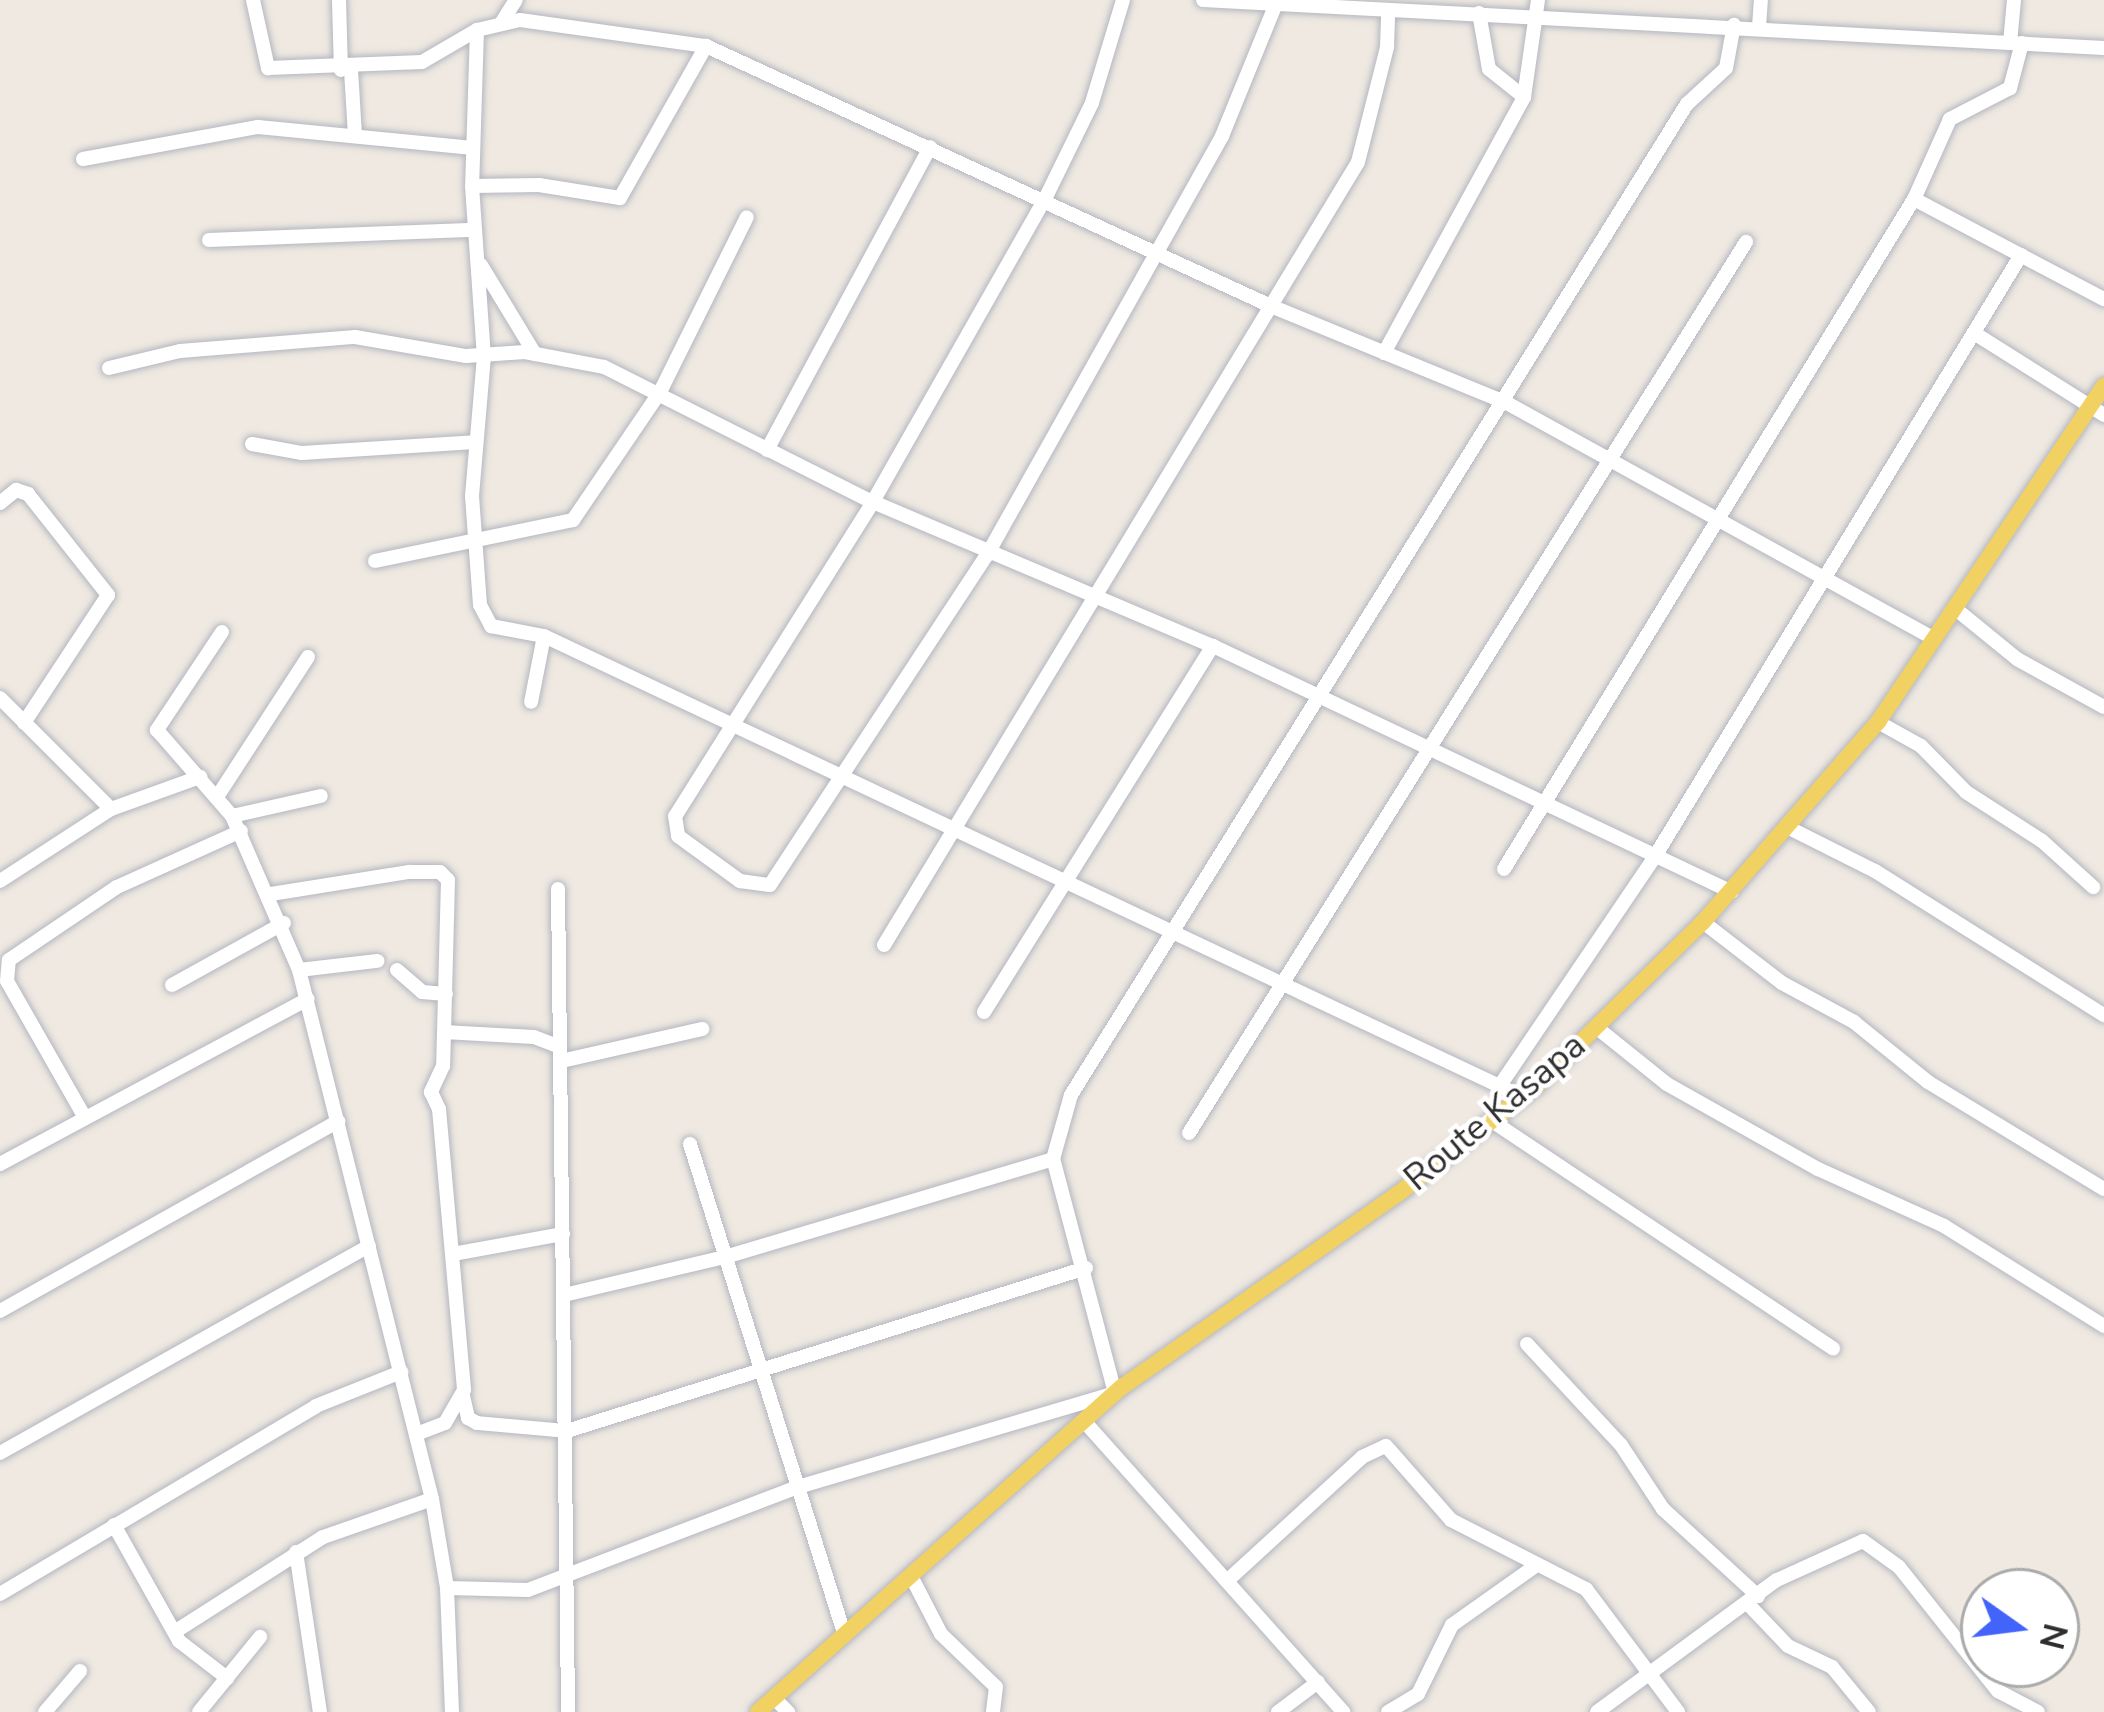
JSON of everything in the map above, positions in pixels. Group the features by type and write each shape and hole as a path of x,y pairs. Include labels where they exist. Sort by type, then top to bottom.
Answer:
{"main road":[{"name":"Route Kasapa","path":"758,1712 1115,1393 1522,1096 1703,922 1792,829 1878,722 1932,638 1957,610 2097,411 2104,386"}],"street":[{"path":"253,0 268,68 346,70 436,58 477,30 502,22 706,46 1046,197 1273,307 1504,403 1932,638"},
{"path":"339,0 355,136"},
{"path":"502,22 516,0"},
{"path":"1123,0 1092,103 1046,197 873,502 674,825 694,851 740,881 770,884 987,555 1222,136 1265,2"},
{"path":"1203,0 1479,13 1538,8 2104,48"},
{"path":"1760,27 1761,0"},
{"path":"1504,869 1914,199 1950,119 2010,88 2016,43 2014,0"},
{"path":"1384,353 1524,97 1538,8"},
{"path":"884,945 1358,162 1387,47 1388,10"},
{"path":"1479,13 1489,68 1524,97"},
{"path":"447,1588 512,1594 798,1486 1115,1393 1086,1268 1053,1159 1071,1095 1175,936 1687,104 1726,68 1734,25"},
{"path":"477,30 472,186 484,356 475,442 481,619 544,636 1522,1096"},
{"path":"472,186 539,184 620,198 706,46"},
{"path":"82,159 258,127 473,148"},
{"path":"767,450 930,147"},
{"path":"1914,199 2104,299"},
{"path":"376,561 476,535 573,520 660,392 747,217"},
{"path":"209,240 474,230"},
{"path":"1189,1132 1286,984 1746,242"},
{"path":"1501,1084 1654,858 2020,255"},
{"path":"478,261 535,354"},
{"path":"1974,333 2097,411"},
{"path":"109,368 180,351 355,337 484,356 535,354 604,368 987,555 1213,646 1732,892"},
{"path":"252,444 302,453 475,442"},
{"path":"0,503 16,490 28,494 108,595 24,723"},
{"path":"1957,610 2017,659 2104,706"},
{"path":"222,632 157,726 241,832 284,923 308,999 432,1498 447,1588 452,1712"},
{"path":"531,703 544,636"},
{"path":"984,1012 1062,879 1213,646"},
{"path":"217,796 308,657"},
{"path":"3,706 111,809"},
{"path":"1878,722 1921,746 1966,792 2042,841 2093,887"},
{"path":"0,881 111,809 200,777"},
{"path":"232,816 321,796"},
{"path":"1792,829 1875,871 2104,1015"},
{"path":"85,1116 7,981 9,960 117,887 241,832"},
{"path":"271,894 319,881 440,872 448,880 442,1069 430,1092 440,1109 463,1396 468,1418 478,1423 567,1431 1086,1268"},
{"path":"558,889 568,1712"},
{"path":"1703,922 1782,983 1854,1022 1928,1082 2104,1189"},
{"path":"172,986 284,923"},
{"path":"299,970 377,961"},
{"path":"397,970 422,992 446,994"},
{"path":"0,1164 308,999"},
{"path":"1596,1027 1667,1084 1818,1169 1944,1226 2104,1326"},
{"path":"444,1032 534,1036 561,1054 702,1029"},
{"path":"1492,1120 1833,1348"},
{"path":"0,1311 338,1121"},
{"path":"690,1144 844,1633"},
{"path":"564,1295 725,1257 1053,1159"},
{"path":"453,1254 563,1234"},
{"path":"0,1453 369,1246"},
{"path":"1527,1343 1621,1444 1663,1509 1752,1599 1778,1639 1832,1667 1869,1712"},
{"path":"0,1594 316,1406 401,1372"},
{"path":"417,1434 441,1427 463,1396"},
{"path":"1084,1420 1341,1709 1356,1712"},
{"path":"1228,1580 1362,1456 1386,1446 1451,1520 1586,1589 1678,1712"},
{"path":"176,1631 296,1552 432,1498"},
{"path":"114,1525 176,1631 226,1678"},
{"path":"1597,1712 1653,1677 1752,1599 1848,1544 1876,1544 1998,1691 2038,1712"},
{"path":"296,1552 320,1712"},
{"path":"1388,1712 1418,1694 1452,1625 1538,1564"},
{"path":"912,1578 941,1634 996,1687 993,1712"},
{"path":"199,1712 260,1637"},
{"path":"45,1712 80,1671"},
{"path":"1278,1712 1318,1682"},
{"path":"774,1698 788,1712"}]}
